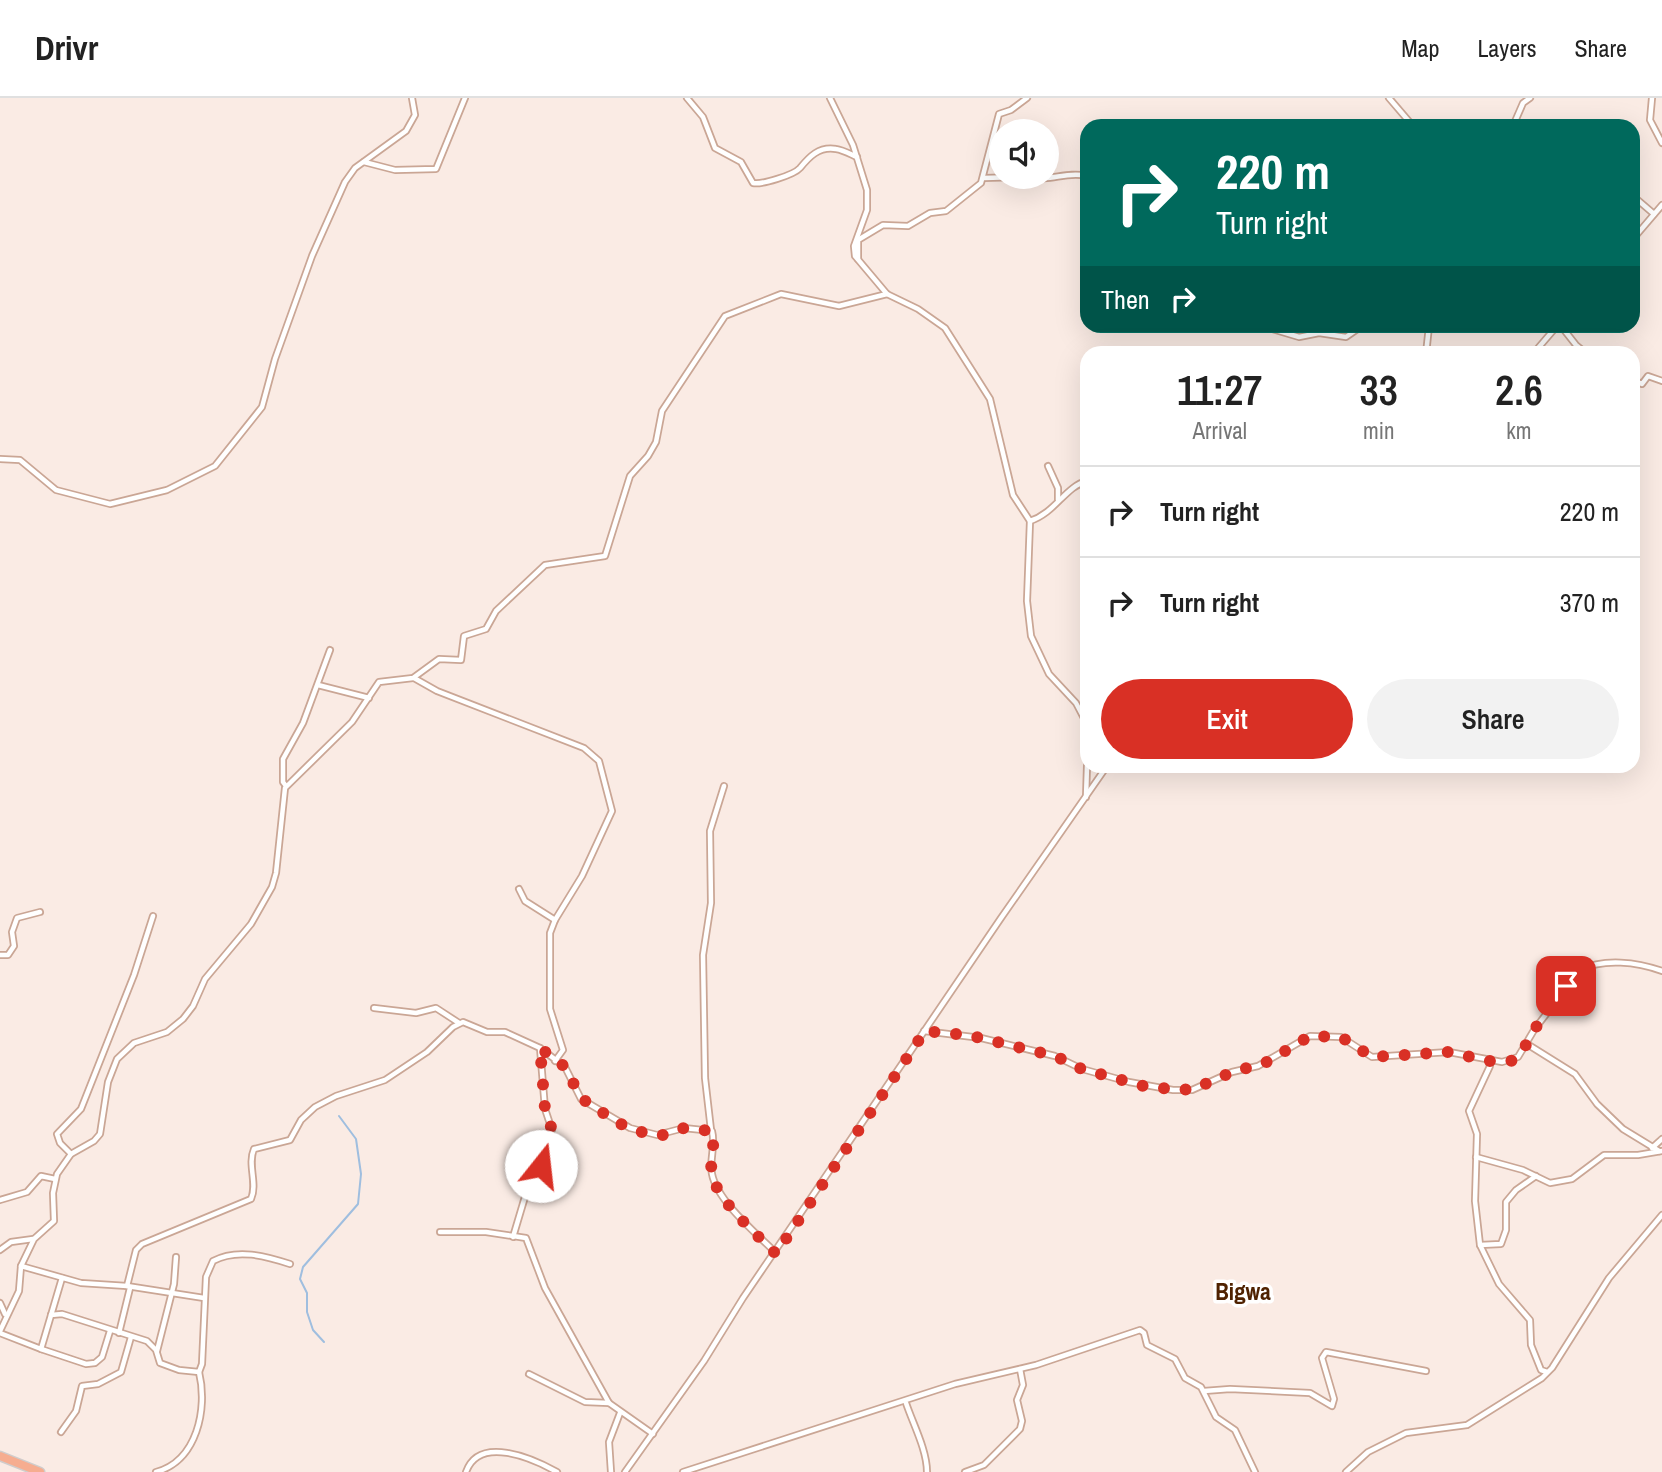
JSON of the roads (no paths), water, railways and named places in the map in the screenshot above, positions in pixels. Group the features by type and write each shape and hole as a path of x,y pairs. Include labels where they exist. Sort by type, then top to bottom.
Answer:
{"highway":[{"path":"0,1456 40,1472"}],"street":[{"path":"0,459 20,460 56,490 110,504 167,490 215,466 241,438 262,407 275,359 327,220 345,182 363,162 406,131 415,115 412,98"},
{"path":"363,162 395,170 436,169 465,98"},
{"path":"687,98 703,117 715,148 741,162 753,183 764,184 796,171 809,155 816,152 834,148 858,157"},
{"path":"830,98 858,157 868,197 864,222 854,246 858,260 887,294 937,321 958,345 990,399 1013,495 1030,521 1027,601 1031,636 1049,674 1080,711"},
{"path":"858,260 858,242 862,237 883,225 908,226 930,213 946,211 984,178 999,114 1012,110 1027,98"},
{"path":"1389,98 1407,119"},
{"path":"1516,119 1523,103 1530,98"},
{"path":"1652,98 1650,120 1662,143"},
{"path":"1059,175 1080,175"},
{"path":"984,178 989,178"},
{"path":"1640,202 1654,214"},
{"path":"1640,231 1662,205"},
{"path":"286,786 350,725 382,681 413,678 435,660 461,660 464,636 486,629 496,611 545,565 605,556 630,476 648,456 656,442 662,411 725,316 781,294 839,306 887,294"},
{"path":"1290,333 1306,337 1317,333 1346,337 1352,333"},
{"path":"1540,346 1552,333"},
{"path":"1565,333 1577,346"},
{"path":"1640,383 1647,376 1662,382"},
{"path":"1048,466 1058,488 1058,500"},
{"path":"1030,521 1048,513 1058,500 1080,486"},
{"path":"3,1313 19,1292 21,1266 34,1239 54,1222 55,1179 71,1154 94,1142 100,1134 108,1082 119,1055 139,1040 167,1032 187,1016 205,979 261,908 276,873 286,786 283,782 283,759 303,723 330,650"},
{"path":"413,678 437,691 584,748 597,756 611,814 577,887 555,920 550,946 550,1009 563,1050 555,1061"},
{"path":"318,685 369,698"},
{"path":"1086,798 1087,773"},
{"path":"625,1472 1102,773"},
{"path":"724,786 710,831 711,903 702,956 705,1077 714,1145 711,1171 717,1187 752,1231 776,1254"},
{"path":"519,888 525,901 555,920"},
{"path":"0,955 8,955 14,946 12,932 16,918 40,912"},
{"path":"71,1154 60,1143 57,1134 81,1109 134,975 153,916"},
{"path":"925,1031 981,1038 1055,1056 1082,1069 1129,1083 1192,1090 1232,1072 1258,1066 1310,1036 1341,1037 1372,1057 1449,1052 1489,1061 1511,1061 1527,1044 1534,1030 1580,970 1590,965 1616,963 1662,971"},
{"path":"374,1008 416,1013 436,1008 459,1023 490,1032 505,1032 540,1048 572,1076 581,1098 630,1128 657,1135 684,1128 712,1131"},
{"path":"119,1334 135,1250 142,1244 251,1199 254,1189 251,1156 254,1149 290,1140 301,1120 315,1107 336,1096 390,1077 427,1052 459,1023"},
{"path":"1527,1044 1575,1074 1597,1104 1633,1138 1661,1151"},
{"path":"513,1237 530,1180 541,1166 541,1144 552,1130 545,1109 540,1048"},
{"path":"1489,1061 1490,1066 1469,1111 1477,1134 1475,1206 1480,1245 1499,1284 1530,1320 1533,1349 1541,1370 1548,1372"},
{"path":"1647,1153 1662,1139"},
{"path":"1476,1157 1550,1183 1572,1178 1604,1155 1661,1151"},
{"path":"0,1200 27,1192 41,1176 55,1179"},
{"path":"1480,1245 1501,1244 1506,1230 1506,1202 1516,1190 1536,1176"},
{"path":"1346,1472 1368,1452 1406,1433 1467,1426 1548,1372 1609,1278 1662,1214"},
{"path":"440,1231 486,1232 528,1241 545,1288 609,1404 653,1434"},
{"path":"0,1250 17,1240 34,1239"},
{"path":"156,1472 181,1458 191,1447 201,1399 199,1371 202,1364 204,1298 208,1269 222,1256 257,1255 290,1264"},
{"path":"157,1352 171,1293 176,1257"},
{"path":"21,1266 85,1284 204,1298"},
{"path":"41,1349 62,1278"},
{"path":"0,1303 3,1313 0,1332 86,1364 95,1363 102,1357 110,1331"},
{"path":"51,1315 62,1314 148,1341 164,1365 199,1371"},
{"path":"684,1472 906,1403 988,1374 1020,1369 1140,1330 1144,1333 1147,1345 1175,1359 1185,1378 1203,1391 1216,1417 1235,1430 1255,1472"},
{"path":"61,1432 76,1411 82,1386 98,1384 121,1372 131,1337"},
{"path":"1203,1391 1230,1388 1307,1392 1332,1406 1334,1399 1322,1358 1326,1352 1426,1371"},
{"path":"965,1472 984,1465 1020,1429 1022,1421 1017,1400 1023,1385 1020,1369"},
{"path":"529,1374 585,1402 609,1404"},
{"path":"906,1403 914,1430 925,1452 928,1472"},
{"path":"611,1472 609,1442 620,1413"},
{"path":"466,1472 471,1460 478,1454 489,1452 515,1455 557,1472"}],"waterway":[{"path":"324,1342 313,1330 307,1312 307,1293 300,1279 303,1267 358,1204 361,1174 356,1139 339,1116"}],"district":[{"name":"Bigwa","path":"1243,1291"}]}
